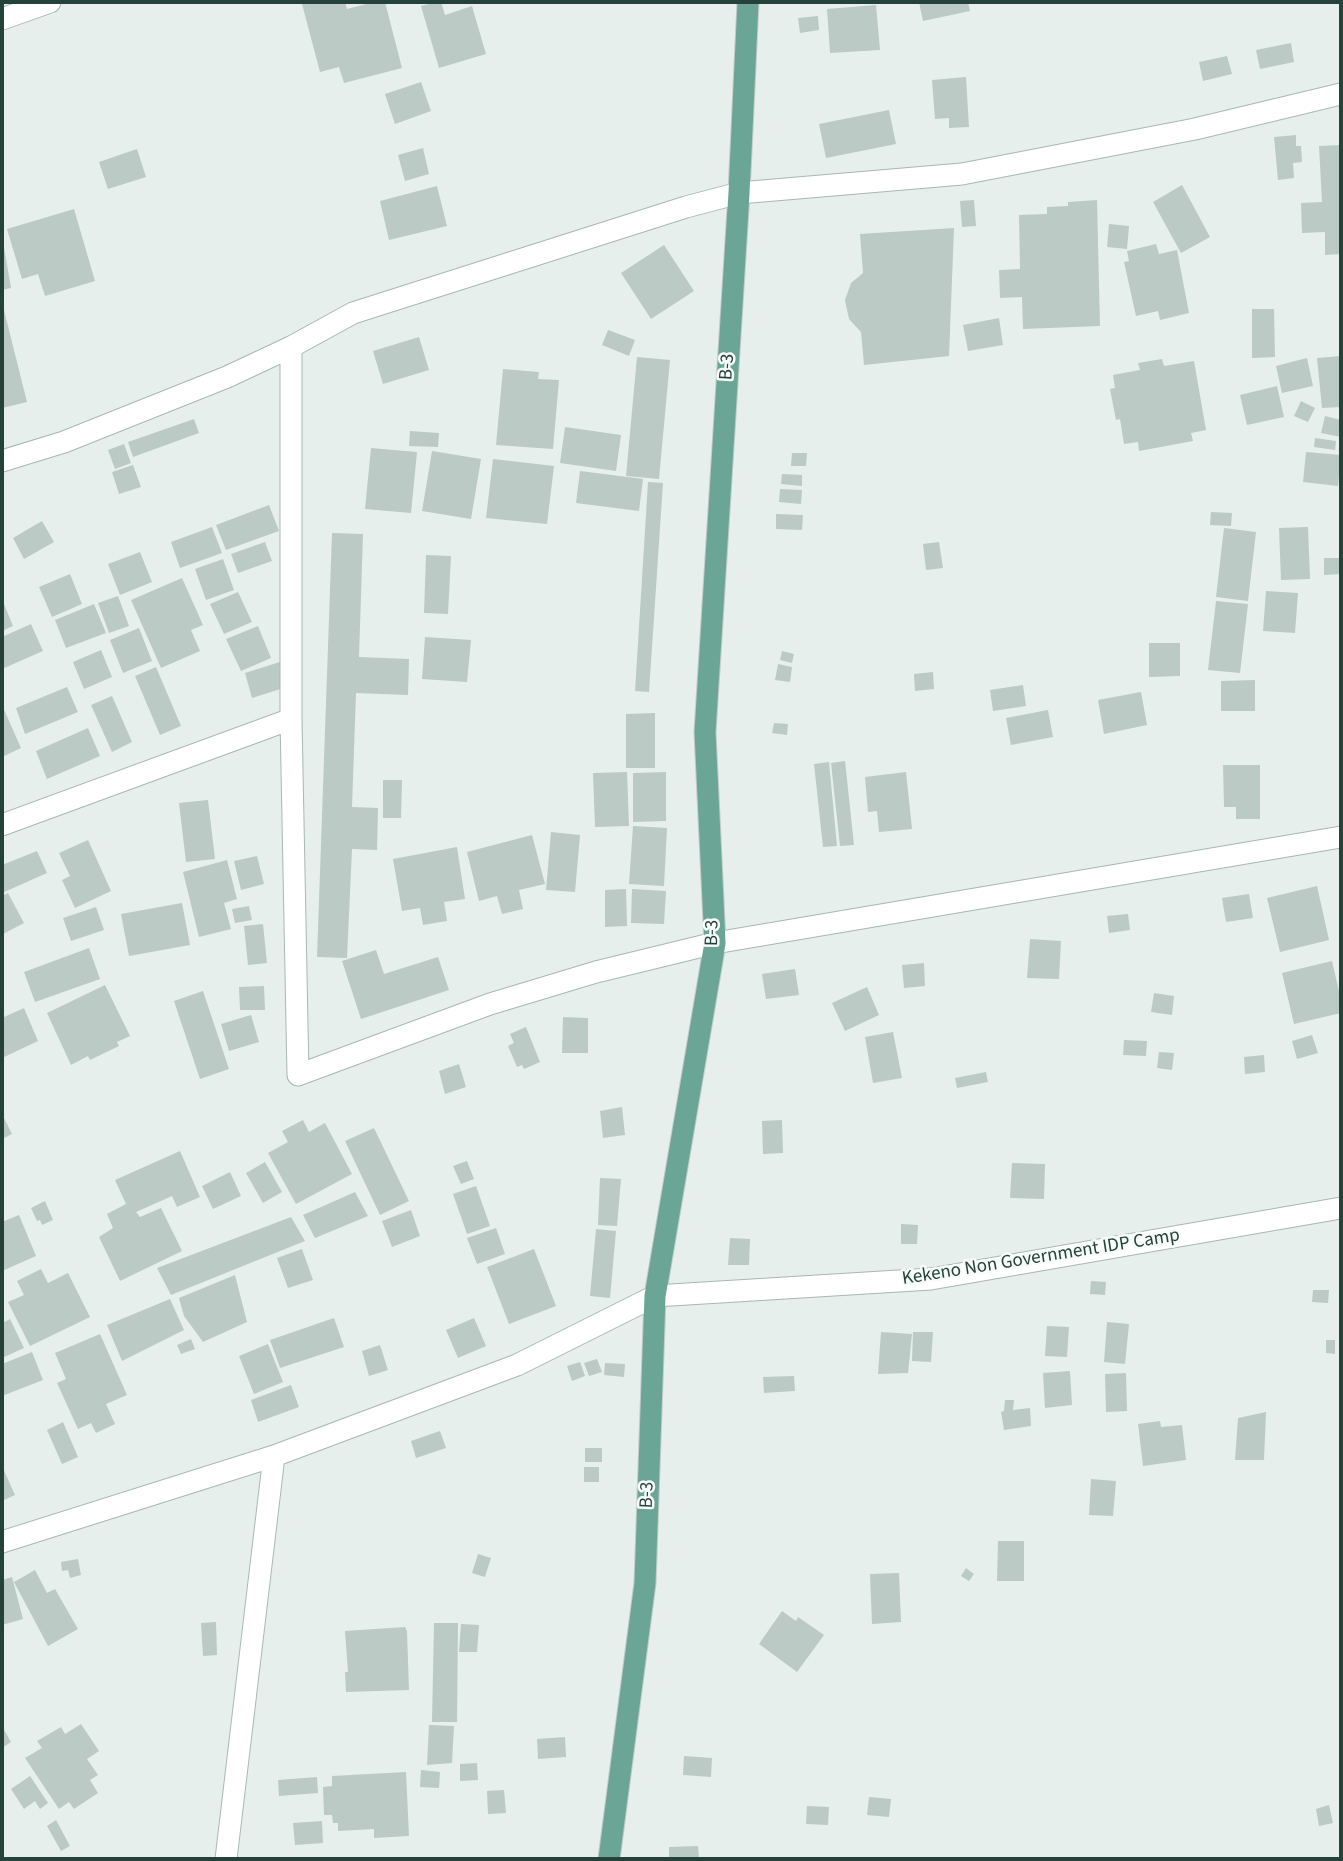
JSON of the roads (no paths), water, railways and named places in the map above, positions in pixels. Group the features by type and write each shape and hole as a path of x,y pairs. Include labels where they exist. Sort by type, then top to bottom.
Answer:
{"main road":[{"name":"B-3","path":"609,1859 645,1583 655,1296 715,943 705,732 748,2"}],"street":[{"path":"2,19 50,2"},
{"path":"2,461 64,442 227,377 291,347 353,313 686,207 738,193 962,173 1195,128 1341,94"},
{"path":"291,347 291,719 298,1075 490,1003 596,972 715,943 1341,837"},
{"path":"2,825 291,719"},
{"name":"Kekeno Non Government IDP Camp","path":"655,1296 931,1279 1341,1208"},
{"path":"2,1542 274,1456 517,1365 655,1296"},
{"path":"226,1859 274,1456"}]}
